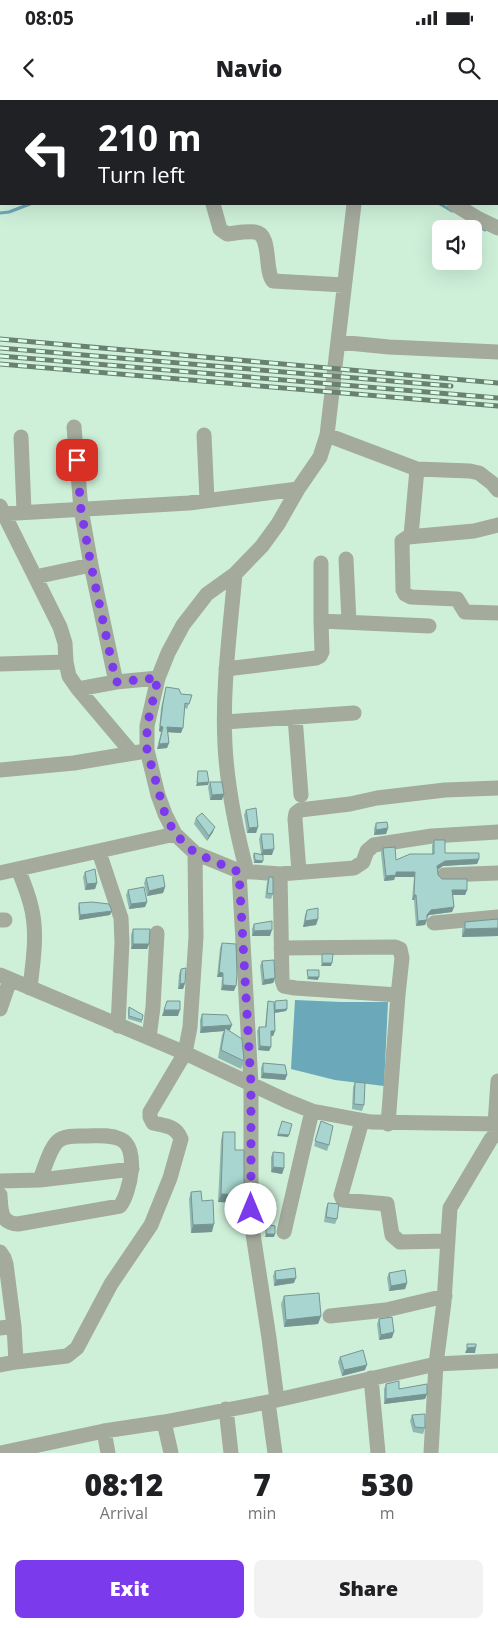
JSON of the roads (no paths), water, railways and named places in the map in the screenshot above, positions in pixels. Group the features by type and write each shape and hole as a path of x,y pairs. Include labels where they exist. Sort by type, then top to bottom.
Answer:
{"street":[{"path":"213,205 220,229 223,232 227,234 256,232 263,236 266,242 269,274 273,281 344,284"},
{"path":"140,752 158,678 168,653 196,606 215,587 235,574 262,546 278,524 298,488 320,457 327,435 354,205"},
{"path":"456,205 498,228"},
{"path":"338,342 389,347 498,352"},
{"path":"74,427 81,510 116,682"},
{"path":"204,435 208,500"},
{"path":"327,435 417,469 479,473 487,478 498,490"},
{"path":"20,437 24,511"},
{"path":"411,536 417,469"},
{"path":"298,488 170,504 81,510 1,511 60,627 65,643 66,662 70,676 78,689 140,752 175,834 195,853 243,872 280,874 354,868 364,862 369,848 383,843 432,836 498,832"},
{"path":"498,525 474,531 411,536 404,538 402,541 403,590 405,594 411,598 457,598 465,612 498,613"},
{"path":"346,559 349,622"},
{"path":"226,669 320,656 322,652 321,562"},
{"path":"35,577 91,565"},
{"path":"235,574 226,669 225,746 243,872 251,1084 251,1221 272,1401 275,1453"},
{"path":"321,621 429,626"},
{"path":"0,664 66,662"},
{"path":"78,689 116,682 158,678"},
{"path":"224,722 354,713"},
{"path":"295,717 302,795"},
{"path":"0,770 67,764 140,752"},
{"path":"300,872 295,819 296,813 300,810 435,791 498,788"},
{"path":"0,873 175,834"},
{"path":"98,852 120,918 122,942 118,1026"},
{"path":"0,1365 67,1356 77,1348 111,1284 151,1225 168,1185 181,1139 174,1128 151,1121 150,1112 185,1053 193,995 196,937 195,853"},
{"path":"18,869 31,907 33,924 34,944 30,988"},
{"path":"444,875 498,873"},
{"path":"280,874 282,980 284,986 289,988 398,995"},
{"path":"434,923 498,918"},
{"path":"149,1038 153,1007 157,933"},
{"path":"281,948 394,947 400,949 402,953 388,1124"},
{"path":"0,1009 5,977 185,1053 312,1111 388,1124 497,1127"},
{"path":"431,1453 436,1364 445,1296 450,1208 497,1127 498,1081"},
{"path":"284,1232 312,1111"},
{"path":"362,1121 342,1198 346,1201 387,1204 392,1235 400,1242 448,1241"},
{"path":"0,1195 4,1219 9,1224 120,1206 124,1201 132,1169 130,1150 121,1139 112,1137 73,1136 59,1140 53,1148 40,1180"},
{"path":"0,1182 40,1180 132,1169"},
{"path":"0,1252 6,1264 7,1327 16,1362"},
{"path":"330,1316 386,1310 445,1296"},
{"path":"1,1453 104,1431 164,1422 272,1401 436,1364 498,1361"},
{"path":"371,1378 378,1453"},
{"path":"226,1409 231,1453"},
{"path":"164,1422 171,1453"},
{"path":"104,1431 108,1453"}],"water":[{"path":"295,1000 388,1002 384,1086 335,1080 291,1069"}],"waterway":[{"path":"0,213 9,212 27,205"},
{"path":"442,205 452,211"}],"railway":[{"path":"0,339 498,383"},
{"path":"0,348 451,386"},
{"path":"0,356 498,398"},
{"path":"0,364 498,406"}]}
